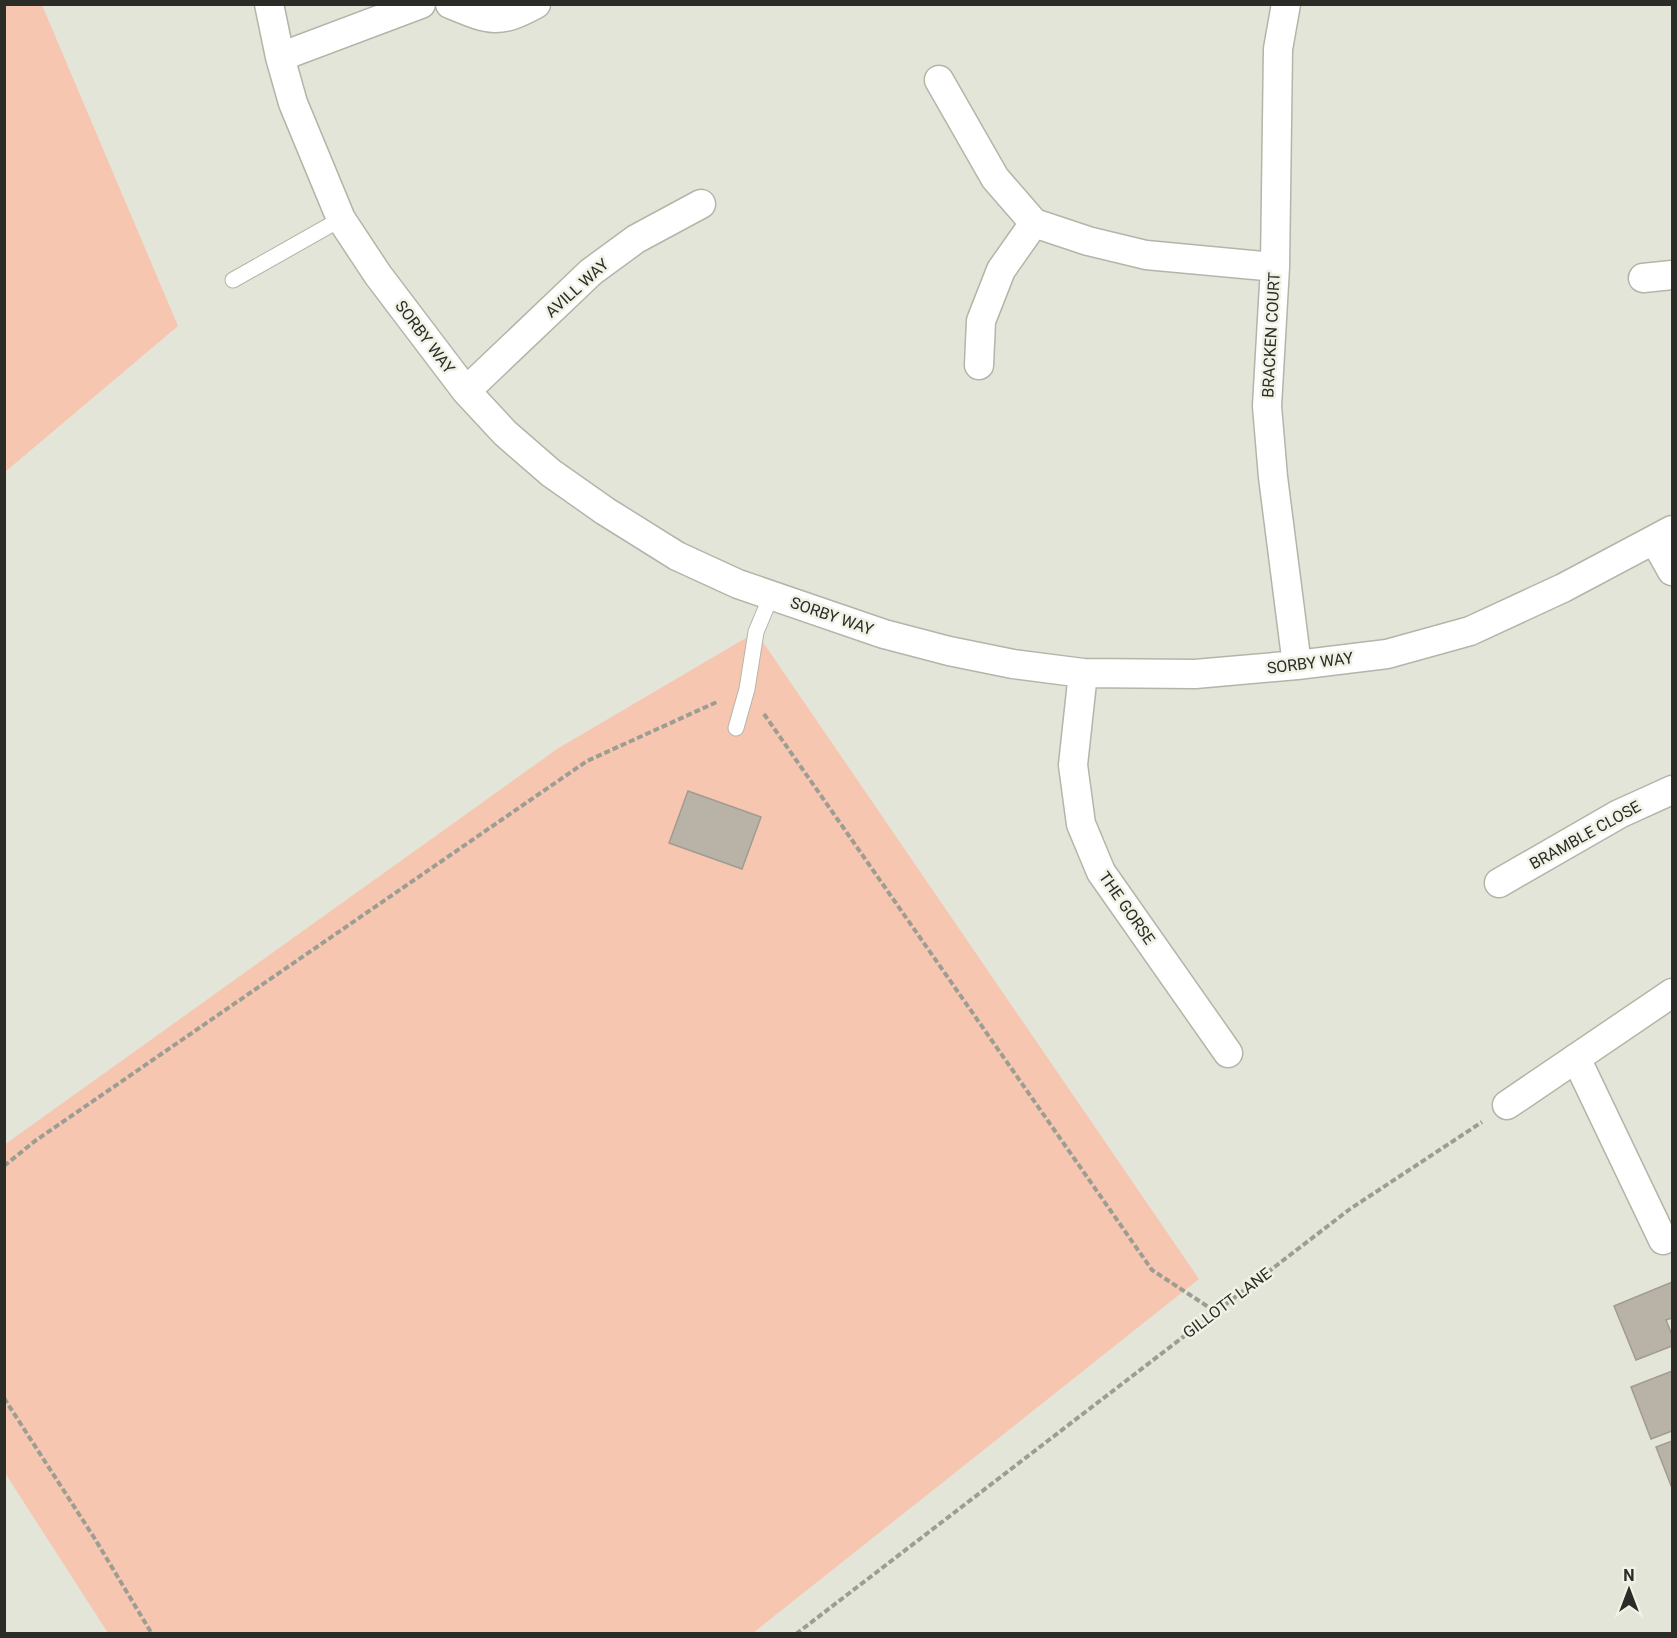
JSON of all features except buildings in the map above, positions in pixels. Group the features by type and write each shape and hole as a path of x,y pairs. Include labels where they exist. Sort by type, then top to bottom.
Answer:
{"street":[{"name":"SORBY WAY","path":"269,4 293,103 341,219 378,275 466,391 505,433 551,473 605,511 677,556 738,584 884,634 1012,664 1083,673 1195,674 1387,654 1470,631 1563,588 1664,536"},
{"path":"280,57 422,4"},
{"path":"450,4 475,15 495,19 517,15 536,4"},
{"name":"BRACKEN COURT","path":"1287,4 1278,49 1275,267 1267,406 1273,477 1297,665"},
{"path":"939,80 995,178 1034,223 1088,242 1146,255 1275,267"},
{"name":"AVILL WAY","path":"466,391 591,272 636,239 701,204"},
{"path":"979,365 981,321 1001,270 1034,223"},
{"path":"1643,278 1672,275"},
{"path":"1664,536 1672,571"},
{"name":"THE GORSE","path":"1083,673 1073,765 1081,824 1101,872 1228,1053"},
{"name":"BRAMBLE CLOSE","path":"1499,883 1619,814 1672,790"},
{"path":"1507,1104 1672,993"},
{"path":"1576,1058 1663,1240"}],"lane":[{"path":"232,280 341,219"},
{"path":"736,728 747,689 756,632 771,596"}],"path":[{"path":"4,1166 35,1141 587,760 747,689 1152,1270 1216,1312"},
{"name":"GILLOTT LANE","path":"796,1634 1350,1209 1507,1104"},
{"path":"4,1398 95,1539 152,1634"}],"shaded area":[{"path":"5,4 42,5 178,326 5,472"},
{"path":"756,632 1199,1279 753,1633 108,1633 5,1473 4,1145 557,749"}]}
